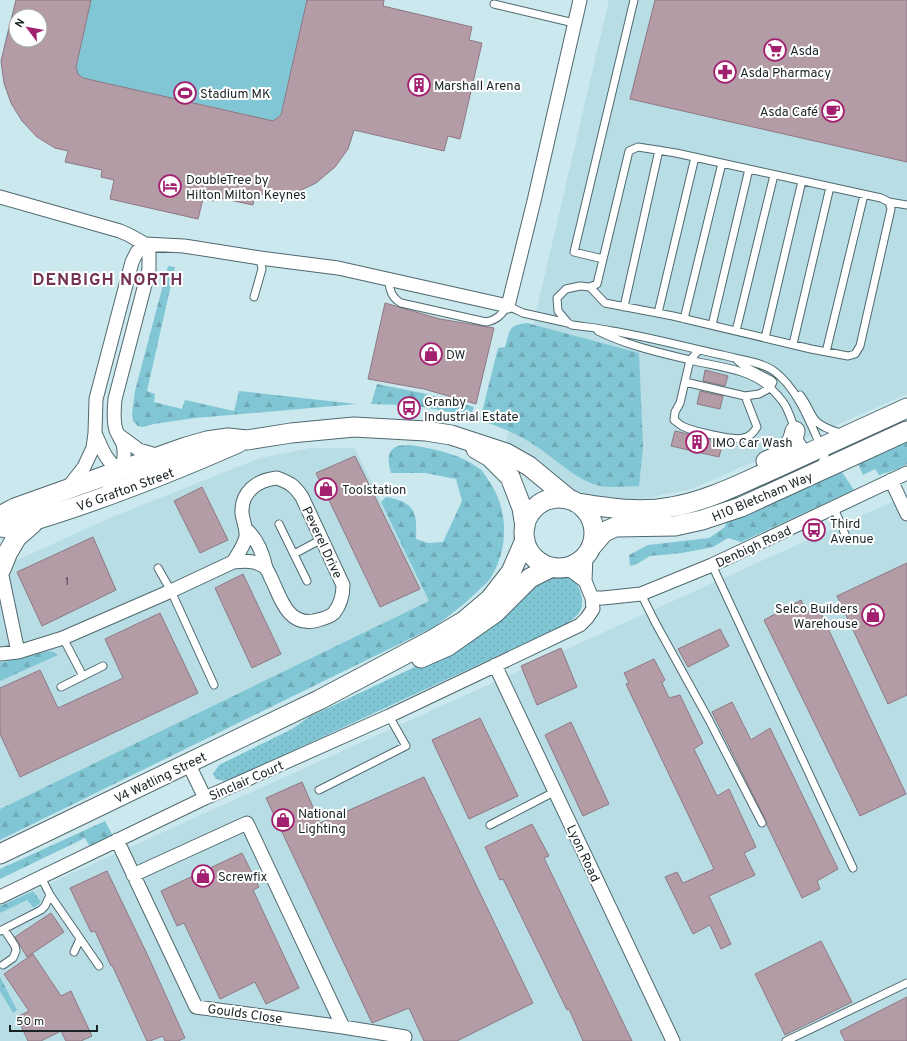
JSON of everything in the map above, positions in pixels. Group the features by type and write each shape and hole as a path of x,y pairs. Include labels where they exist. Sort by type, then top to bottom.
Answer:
{"street":[{"path":"0,197 120,231 145,244 184,246 338,268 508,306 534,201 580,0"},
{"path":"67,489 84,467 93,448 96,399 132,262 145,244"},
{"path":"102,498 115,482 124,461 124,452 120,436 116,430 114,413 115,399 149,269 149,250 145,244"},
{"name":"H10 Bletcham Way","path":"573,501 623,510 635,510 671,508 697,501 731,489 819,452 846,436 907,408"},
{"name":"H10 Bletcham Way","path":"819,452 842,451 907,421"},
{"name":"V6 Grafton Street","path":"0,527 7,528 36,520 102,498 176,471 247,440 290,433 354,427 426,430 451,435 506,453 529,466 573,501"},
{"name":"H10 Bletcham Way","path":"623,510 686,496 720,483 786,450 793,441 795,431"},
{"name":"H10 Bletcham Way","path":"589,551 604,532 615,527 675,526 702,520 741,507 907,431"},
{"path":"95,433 104,454 109,461 127,473 138,475 150,472 176,471"},
{"name":"V6 Grafton Street","path":"451,435 490,457 510,477 522,508 525,534"},
{"path":"120,436 139,450 159,456"},
{"name":"V6 Grafton Street","path":"0,516 15,508 67,489 159,456 207,441 228,438 247,440"},
{"name":"Denbigh Road","path":"592,598 641,594 712,565 907,473"},
{"name":"Peverel Drive","path":"233,562 246,538 242,508 248,492 256,484 266,479 277,478 288,482 296,488 302,497 343,585 343,596 333,614 322,619 310,621 293,617 286,610 266,568 263,555 252,534 246,529"},
{"path":"891,480 907,514"},
{"path":"495,666 580,625 587,618 592,609 592,598 585,581 589,551 594,534 592,522 586,511 573,501 557,498 546,501 536,507 529,516 525,534 530,552 540,562 573,572 585,581"},
{"path":"18,652 1,568 17,537 36,520"},
{"name":"V4 Watling Street","path":"0,854 319,700 432,640 464,621 490,599 511,572 525,534"},
{"path":"557,567 576,564 589,551"},
{"path":"0,654 18,652 63,638 233,562 254,561 266,568"},
{"name":"V4 Watling Street","path":"319,700 380,677 448,646 495,613 530,578 557,567"},
{"name":"Sinclair Court","path":"0,897 205,798 389,716 495,666"},
{"name":"Lyon Road","path":"495,666 673,1041"},
{"path":"188,763 205,798"},
{"path":"133,875 247,823 343,1027"},
{"name":"Goulds Close","path":"117,840 196,1007 404,1037"}],"lane":[{"path":"603,259 574,252 634,0"},
{"path":"494,4 574,23"},
{"path":"568,323 558,311 557,298 566,289 580,286 590,287 597,284 629,151 638,147 695,157 881,198 889,202 907,206"},
{"path":"624,307 659,150"},
{"path":"658,313 695,157"},
{"path":"684,319 722,163"},
{"path":"712,325 749,169"},
{"path":"736,331 774,175"},
{"path":"765,338 802,181"},
{"path":"793,344 830,187"},
{"path":"826,352 864,195"},
{"path":"590,287 605,303 658,313 848,356 855,354 860,346 891,209 889,202"},
{"path":"254,297 262,268 260,258"},
{"path":"388,279 391,294 395,300 401,303 486,322 500,317 508,306 523,313 592,329 610,330 763,366 785,378 802,397 819,424 846,436"},
{"path":"592,329 615,340 690,360 747,373 760,380 770,388 785,406 800,444 819,452"},
{"path":"699,350 690,360 680,403 674,420 682,426 693,429 732,439 744,438 754,433 758,427 745,396"},
{"path":"685,382 745,396 759,394 770,388 773,382 771,380 744,366 736,359"},
{"path":"774,371 784,380 797,397 819,452 822,464 815,474"},
{"path":"834,508 847,539"},
{"path":"279,524 307,581"},
{"path":"294,554 322,539"},
{"path":"712,565 853,868"},
{"path":"158,568 171,591 214,685"},
{"path":"641,594 709,720 762,823"},
{"path":"63,638 83,676"},
{"path":"61,687 103,666"},
{"path":"320,790 406,746 389,716"},
{"path":"490,825 554,792"},
{"path":"41,877 50,895 99,966"},
{"path":"3,965 13,958 16,951 15,946 2,930 41,910 45,906 50,895"},
{"path":"74,952 80,939"},
{"path":"786,1041 907,984"}],"shaded area":[{"path":"609,0 907,0 907,394 692,489 637,500 593,498 581,492 570,489 551,470 506,441"},
{"path":"310,448 355,448 429,601 0,809 0,568 112,517 260,458"},
{"path":"907,495 907,1041 0,1041 0,906"}],"green space":[{"name":"Stadium MK","path":"16,0 384,0 355,128 348,149 335,167 316,183 293,194 255,193 68,151 44,140 24,123 16,112 6,88 2,61 8,30 8,48 48,48 48,8 14,8"},
{"path":"168,266 175,267 147,391 155,394 154,402 182,409 185,400 234,411 239,391 357,404 195,418 143,427 138,426 133,421 132,414 135,391"},
{"path":"527,323 639,353 643,447 639,486 598,486 585,481 570,472 530,442 516,434 480,420 498,348 505,347 509,332 513,327"},
{"path":"377,384 422,393 474,407 471,416 417,406 418,401 402,398 400,405 371,404"},
{"path":"907,441 907,464 898,469 879,475 875,469 863,475 858,464"},
{"path":"411,445 447,453 464,459 483,472 496,492 503,517 503,542 501,555 490,579 486,583 463,605 434,627 0,840 0,809 429,601 381,502 386,497 396,499 409,506 413,510 415,516 416,539 428,543 443,542 462,501 456,479 425,473 391,473 389,457 391,450 398,446"},
{"path":"842,472 854,490 741,542 728,538 713,547 682,553 650,556 637,564 630,566 629,555 648,545 709,538 725,527 727,520"},
{"path":"550,576 566,576 571,578 575,581 582,596 582,607 579,613 566,624 247,772 224,781 216,779 213,774 219,765 292,729 309,717 440,655"},
{"path":"49,651 58,655 0,681 0,663"},
{"path":"105,821 113,836 90,847 85,838 0,879 0,869"},
{"path":"33,891 41,902 34,908 27,900 0,913 0,906"},
{"path":"0,977 17,1010 13,1013 0,991"}],"building":[{"name":"Stadium MK","path":"16,0 91,0 76,67 78,74 83,78 273,121 281,115 307,0 384,0 383,6 472,27 469,40 482,43 460,139 448,136 444,151 354,130 348,149 335,167 316,183 293,194 275,197 255,193 253,205 215,197 214,201 203,199 198,219 110,199 114,180 101,177 102,170 65,162 68,151 55,148 37,137 22,121 11,103 4,83 1,61 8,33 8,48 48,48 48,8 14,8"},
{"name":"Asda","path":"655,0 907,0 907,162 630,99"},
{"name":"DW","path":"385,303 440,319 494,328 476,404 424,389 368,379"},
{"path":"705,370 728,376 725,386 703,381"},
{"path":"700,391 723,396 720,409 697,404"},
{"name":"IMO Car Wash","path":"675,431 723,442 719,457 671,446"},
{"path":"355,456 420,589 380,607 316,473"},
{"path":"202,487 228,540 200,553 174,501"},
{"path":"93,537 116,590 42,626 17,572"},
{"path":"907,563 907,695 888,704 837,596"},
{"path":"243,574 281,654 252,668 215,588"},
{"path":"801,600 807,612 818,607 906,794 860,816 764,620"},
{"path":"160,613 198,693 20,777 0,734 0,688 40,670 58,708 123,678 105,639"},
{"path":"720,629 729,646 688,667 678,649"},
{"path":"561,648 577,687 537,705 521,666"},
{"path":"654,659 665,680 662,683 669,698 680,695 703,743 694,749 717,796 729,789 756,847 744,853 755,875 709,896 731,944 721,949 710,925 693,934 665,877 677,872 683,883 714,869 626,684 629,683 624,673"},
{"path":"732,702 751,740 770,728 838,869 817,881 820,889 802,898 712,712"},
{"path":"480,718 518,796 469,819 432,740"},
{"path":"571,722 609,804 583,816 545,735"},
{"path":"424,777 533,1003 457,1041 424,1041 409,1008 372,1023 266,798 302,782 320,823"},
{"path":"532,824 549,856 544,858 632,1041 583,1041 569,1009 567,1010 503,879 500,880 485,847"},
{"path":"242,853 259,887 253,890 299,988 266,1004 255,982 220,999 184,923 177,926 161,891"},
{"path":"107,871 185,1038 178,1041 165,1041 163,1036 147,1041 95,931 91,932 70,888"},
{"path":"51,913 64,932 27,957 15,937"},
{"path":"821,941 852,1002 785,1035 755,974"},
{"path":"33,954 61,996 71,991 92,1036 81,1041 66,1041 61,1031 41,1041 28,1041 17,1017 29,1011 4,974"},
{"path":"907,997 907,1041 845,1041 840,1031"}],"place":[{"name":"Asda","path":"775,50"},
{"name":"Asda Pharmacy","path":"725,72"},
{"name":"Marshall Arena","path":"419,85"},
{"name":"Stadium MK","path":"185,93"},
{"name":"Asda Café","path":"833,111"},
{"name":"DoubleTree by Hilton Milton Keynes","path":"170,186"},
{"name":"DW","path":"431,354"},
{"name":"Granby Industrial Estate","path":"409,408"},
{"name":"IMO Car Wash","path":"697,442"},
{"name":"Toolstation","path":"326,489"},
{"name":"Third Avenue","path":"814,530"},
{"name":"Selco Builders Warehouse","path":"873,615"},
{"name":"National Lighting","path":"283,820"},
{"name":"Screwfix","path":"203,876"}],"district":[{"name":"DENBIGH NORTH","path":"108,279"}]}
